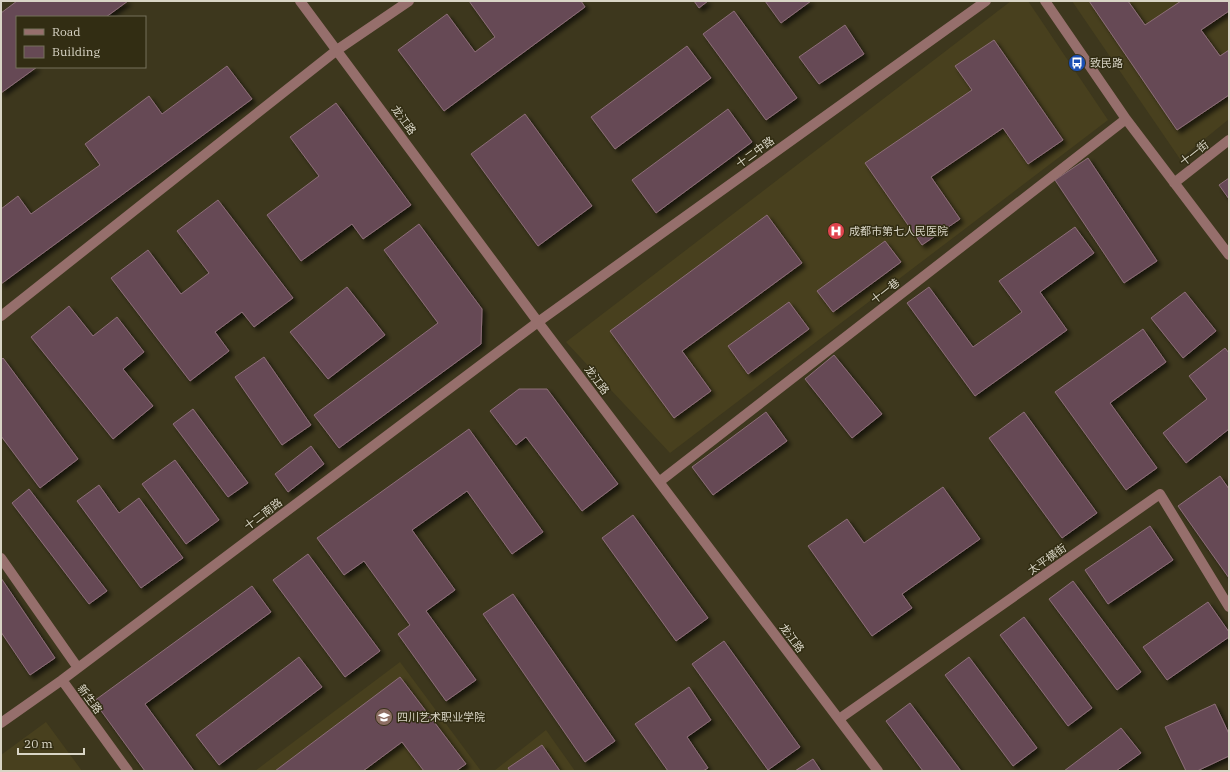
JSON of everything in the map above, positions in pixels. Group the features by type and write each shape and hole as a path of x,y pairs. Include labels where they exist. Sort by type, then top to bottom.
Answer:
{"street":[{"name":"龙江路","path":"300,1 538,322 878,771"},
{"path":"1,316 337,50 409,1"},
{"name":"十二中路","path":"538,322 986,1"},
{"path":"1045,1 1126,119 1229,255"},
{"name":"十一巷","path":"659,482 1126,119"},
{"name":"十一街","path":"1174,184 1229,140"},
{"name":"十二南路","path":"1,723 62,680 538,322"},
{"name":"太平横街","path":"839,719 1160,494 1229,607"},
{"path":"1,558 78,668"},
{"name":"新生路","path":"62,680 128,771"}],"shaded area":[{"name":"成都市第七人民医院","path":"1011,1 1028,1 1108,120 670,453 566,342"},
{"path":"1072,1 1229,1 1229,119 1180,159"},
{"name":"四川艺术职业学院","path":"400,662 481,771 255,771"},
{"path":"46,722 82,771 1,771 1,755"},
{"path":"546,730 575,771 494,771"}],"building":[{"path":"17,1 128,1 107,16 16,16 16,68 36,68 1,93 1,13"},
{"path":"469,1 581,1 585,7 444,111 398,50 447,14 475,52 495,37"},
{"path":"694,1 708,1 699,8"},
{"path":"765,1 811,1 781,23"},
{"path":"1089,1 1128,1 1145,25 1181,1 1229,1 1229,11 1201,30 1220,56 1229,50 1229,95 1177,130"},
{"path":"734,11 797,98 766,120 703,34"},
{"path":"845,25 864,54 819,84 799,57"},
{"path":"994,40 1063,140 1028,164 1003,128 931,177 960,219 922,245 865,163 972,90 955,66"},
{"path":"687,46 711,78 615,149 591,117"},
{"path":"227,66 252,99 1,284 1,209 18,196 31,214 100,165 85,144 149,96 162,114"},
{"path":"336,103 411,205 363,239 352,224 301,261 267,215 319,176 290,137"},
{"path":"728,109 752,142 656,213 632,180"},
{"path":"525,114 592,206 538,246 471,154"},
{"path":"1088,158 1157,261 1124,283 1055,180"},
{"path":"1229,178 1229,199 1219,185"},
{"path":"218,200 293,298 254,327 242,312 215,332 229,351 190,381 111,278 148,250 181,294 209,273 177,231"},
{"path":"767,215 802,263 682,351 711,391 674,418 610,331"},
{"path":"419,224 482,309 481,344 339,448 314,415 438,323 384,250"},
{"path":"1075,227 1094,253 1040,292 1067,330 975,396 907,303 929,287 973,347 1022,312 999,281"},
{"path":"885,241 901,262 833,312 817,291"},
{"path":"347,287 385,335 328,379 290,332"},
{"path":"1185,292 1216,331 1183,358 1151,318"},
{"path":"789,302 809,329 748,374 728,346"},
{"path":"69,306 93,336 117,317 144,352 123,369 153,406 113,439 31,337"},
{"path":"1143,329 1166,362 1110,403 1157,468 1126,490 1055,392"},
{"path":"1225,348 1229,353 1229,429 1186,463 1163,433 1207,399 1189,376"},
{"path":"834,355 882,414 852,438 805,379"},
{"path":"264,357 311,425 282,445 235,377"},
{"path":"3,358 78,459 40,488 1,436 1,360"},
{"path":"519,389 547,389 618,484 582,511 526,437 516,445 490,411"},
{"path":"193,409 248,483 228,497 173,424"},
{"path":"766,412 787,441 713,495 692,467"},
{"path":"1024,412 1097,513 1062,538 989,438"},
{"path":"469,429 543,532 512,554 467,491 412,530 455,590 426,611 476,680 446,701 398,634 410,625 364,561 344,575 317,538"},
{"path":"311,446 324,464 288,492 275,474"},
{"path":"175,460 219,520 186,544 142,484"},
{"path":"1220,476 1229,489 1229,578 1178,506"},
{"path":"99,485 119,513 139,498 183,558 141,588 77,501"},
{"path":"943,487 980,539 902,594 912,608 872,636 808,546 847,519 864,543"},
{"path":"29,489 107,591 89,604 12,503"},
{"path":"633,515 708,618 676,641 602,538"},
{"path":"1150,526 1173,560 1108,604 1085,570"},
{"path":"308,554 380,651 345,677 273,580"},
{"path":"1,578 55,658 30,675 1,632"},
{"path":"1073,581 1141,672 1117,690 1049,599"},
{"path":"252,586 271,612 145,704 194,771 145,771 94,701"},
{"path":"513,594 615,741 585,762 483,614"},
{"path":"1208,602 1229,632 1229,637 1167,680 1143,647"},
{"path":"1024,617 1092,708 1068,726 1000,635"},
{"path":"724,641 800,747 768,770 692,664"},
{"path":"299,657 322,687 219,765 196,735"},
{"path":"969,657 1037,748 1013,766 945,675"},
{"name":"四川艺术职业学院","path":"400,677 466,764 456,771 424,771 402,742 363,771 275,771"},
{"path":"689,687 711,720 687,737 708,768 703,771 668,771 635,724"},
{"path":"910,703 961,771 923,771 886,721"},
{"path":"1215,704 1229,734 1229,756 1197,771 1186,771 1165,727"},
{"path":"1121,728 1141,753 1116,771 1064,771"},
{"path":"542,745 560,771 510,771 508,768"},
{"path":"813,759 821,771 795,771"}],"place":[{"name":"致民路","path":"1077,63"},
{"name":"成都市第七人民医院","path":"836,231"},
{"name":"四川艺术职业学院","path":"384,717"}]}
